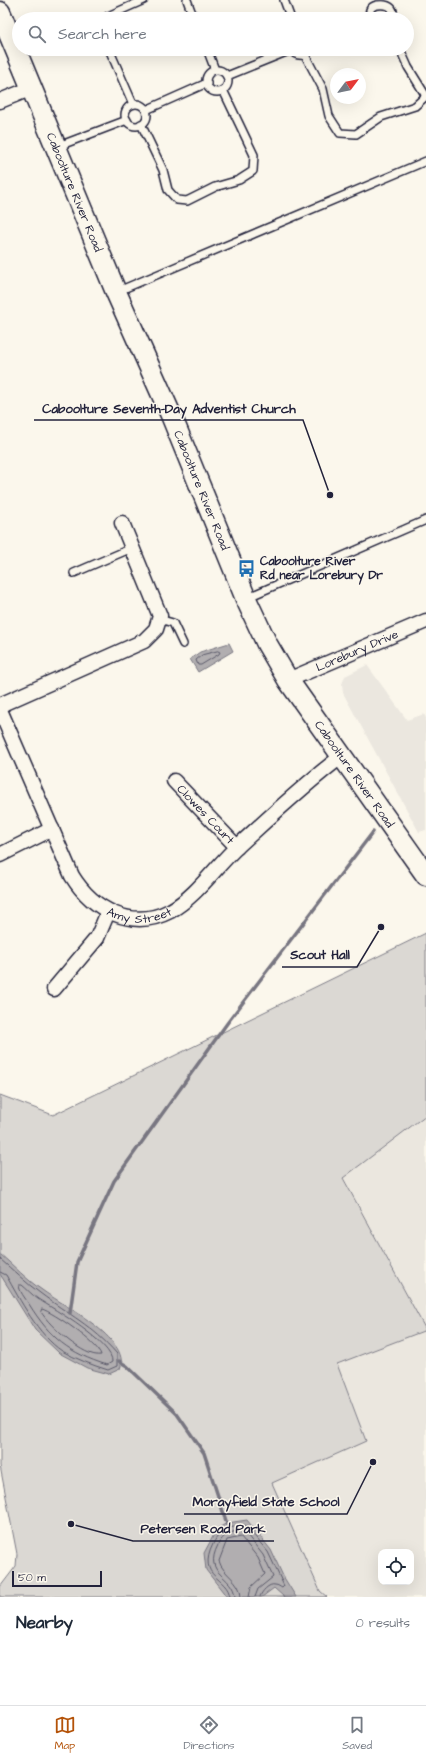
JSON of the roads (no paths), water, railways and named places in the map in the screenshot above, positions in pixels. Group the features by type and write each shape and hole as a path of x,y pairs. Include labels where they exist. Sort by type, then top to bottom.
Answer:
{"main road":[{"name":"Caboolture River Road","path":"0,12 12,40"},
{"name":"Caboolture River Road","path":"19,56 116,292 171,415 246,598 267,644 288,680 426,875"}],"street":[{"path":"0,102 32,88"},
{"path":"0,711 144,641 156,628 160,616 122,523"},
{"name":"Lorebury Drive","path":"288,680 426,621"},
{"name":"Amy Street","path":"0,711 72,876 79,887 93,901 108,912 120,917 154,918 170,910 188,897 237,847 342,756"},
{"name":"Clowes Court","path":"174,781 237,847"},
{"path":"0,855 52,829"},
{"path":"54,989 97,938 108,912"}],"lane":[{"path":"117,12 144,0"},
{"path":"187,0 191,12"},
{"path":"284,0 288,12"},
{"path":"371,12 371,8 376,1 387,3 391,7 392,12"},
{"path":"113,56 133,104"},
{"path":"210,56 215,70"},
{"path":"227,76 276,56"},
{"path":"306,56 323,89 329,116 340,133 356,134 381,116 415,106 426,96 408,67 403,56"},
{"path":"215,70 220,70 227,76 228,84 223,90 213,91 207,83 208,75 215,70"},
{"path":"146,110 207,83"},
{"path":"141,124 163,170 168,190 177,200 187,201 215,187 239,180 253,171 254,155 223,90"},
{"path":"133,104 142,106 146,110 147,117 141,124 135,125 127,120 126,112 128,107 133,104"},
{"path":"56,147 127,120"},
{"path":"116,292 426,161"},
{"path":"246,598 426,520"},
{"path":"74,573 132,548"},
{"path":"159,619 173,623 182,644"}],"water":[{"path":"229,643 233,651 198,672 190,659 200,652"},
{"path":"0,1254 36,1286 79,1314 106,1335 116,1346 121,1358 120,1369 109,1374 87,1368 59,1353 35,1330 0,1274"},
{"path":"247,1520 271,1550 283,1576 296,1597 284,1597 274,1588 262,1597 227,1597 206,1570 204,1553 217,1529 227,1523"}],"waterway":[{"path":"70,1313 77,1262 114,1181 228,1022 373,832"},
{"path":"119,1361 127,1366 177,1414 204,1453 228,1527"}],"place":[{"name":"Caboolture Seventh-Day Adventist Church","path":"330,495"},
{"name":"Caboolture River Rd near Lorebury Dr","path":"247,568"},
{"name":"Scout Hall","path":"381,927"},
{"name":"Morayfield State School","path":"373,1462"},
{"name":"Petersen Road Park","path":"71,1524"}]}
